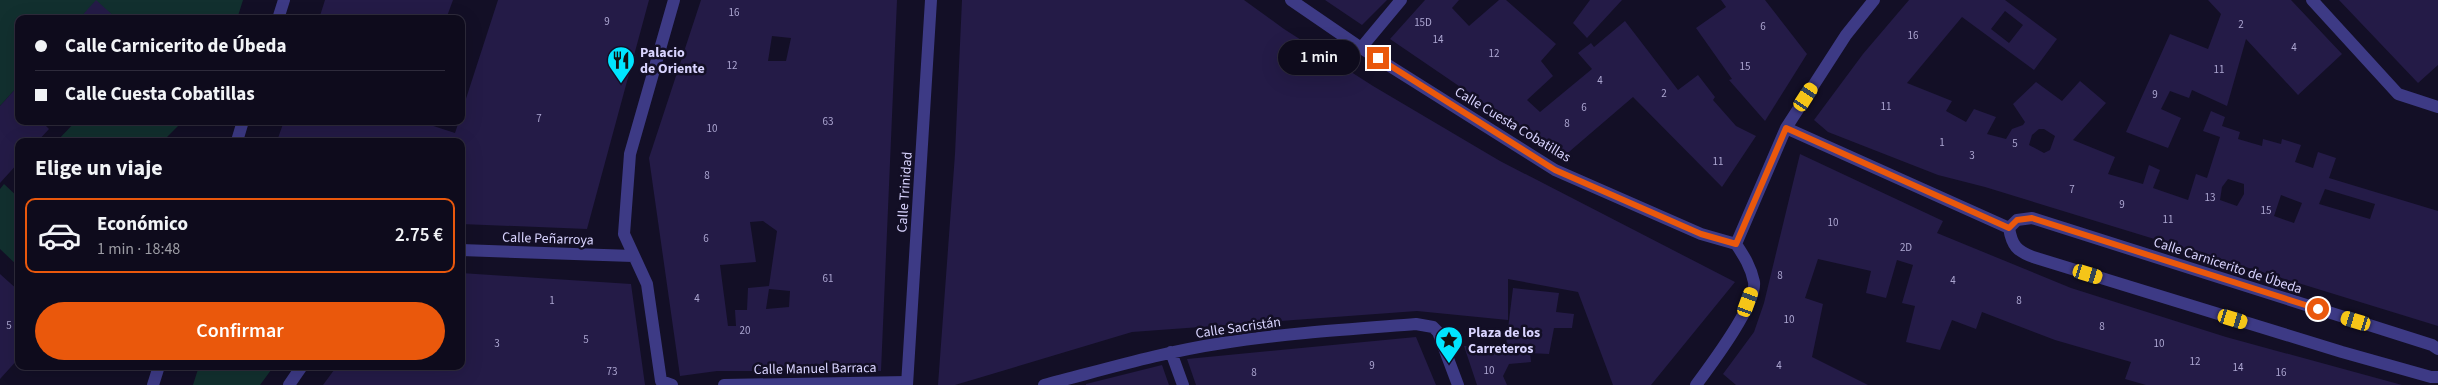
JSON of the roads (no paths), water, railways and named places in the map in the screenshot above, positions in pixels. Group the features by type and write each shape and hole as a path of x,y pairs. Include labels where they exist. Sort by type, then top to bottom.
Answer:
{"street":[{"path":"279,15 284,0"},
{"path":"672,385 661,380 647,284 624,234 630,154 674,0"},
{"name":"Calle Trinidad","path":"907,384 931,0"},
{"name":"Calle Cuesta Cobatillas","path":"1291,0 1361,48 1555,170 1701,234 1736,244"},
{"path":"1361,48 1400,0"},
{"path":"1696,385 1737,328 1754,284 1748,262 1736,244 1786,128 1846,35 1874,0"},
{"path":"2312,0 2398,94 2438,107"},
{"path":"238,138 243,125"},
{"path":"1786,128 2009,228 2011,240 2015,247 2034,257 2342,352 2431,378 2438,377"},
{"name":"Calle Carnicerito de Úbeda","path":"2009,228 2017,220 2032,218 2432,345 2438,349"},
{"name":"Calle Peñarroya","path":"465,250 633,256"},
{"name":"Calle Sacristán","path":"1044,385 1171,352 1222,343 1312,332 1416,324 1433,328 1438,332 1458,385"},
{"path":"1171,352 1183,385"},
{"path":"153,385 158,370"},
{"path":"289,385 299,370"},
{"name":"Calle Manuel Barraca","path":"724,385 907,384"}],"place":[{"name":"Palacio de Oriente","path":"621,84"},
{"name":"Plaza de los Carreteros","path":"1449,364"}]}
